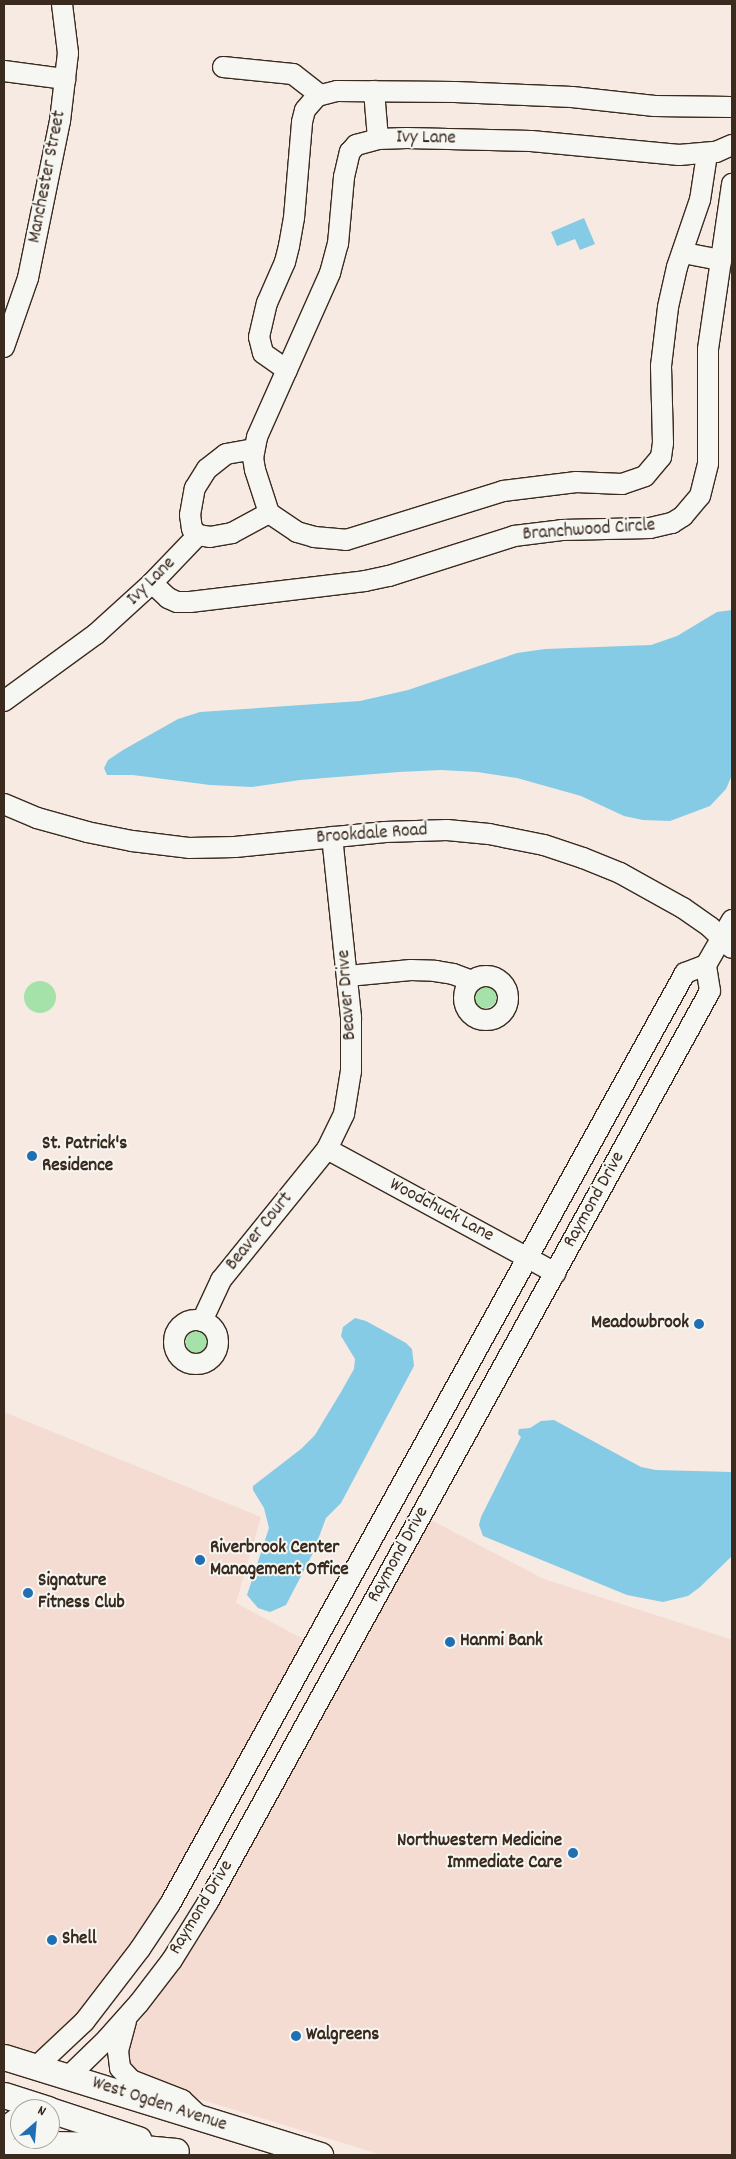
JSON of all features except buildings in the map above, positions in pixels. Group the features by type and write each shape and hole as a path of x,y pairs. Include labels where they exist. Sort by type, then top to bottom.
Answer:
{"main road":[{"name":"West Ogden Avenue","path":"4,2057 320,2155"},
{"path":"4,2094 36,2067"},
{"name":"Raymond Drive","path":"47,2099 69,2076"},
{"path":"60,2117 182,2153"},
{"name":"West Ogden Avenue","path":"4,2153 53,2144 110,2145 182,2153"}],"street":[{"name":"Manchester Street","path":"4,347 28,278 60,121 68,38 62,4"},
{"path":"223,67 293,74 320,95"},
{"path":"4,71 65,79"},
{"path":"287,370 263,353 260,332 267,303 289,246 303,116 310,102 320,95 337,91 527,94 655,106 731,106"},
{"path":"374,91 378,139"},
{"name":"Ivy Lane","path":"269,512 255,470 254,449 263,422 330,273 338,244 344,176 350,152 356,145 378,139 559,142 679,155 707,154 732,145"},
{"path":"254,449 226,454 207,469 195,488 190,514 192,529 198,535 210,537 232,533 269,512 297,532 314,537 346,540 503,491 576,482 622,484 645,476 661,457 663,442 663,341 668,307 678,268 700,200 707,154"},
{"name":"Branchwood Circle","path":"152,583 168,598 177,602 190,602 378,579 500,540 528,533 600,528 650,528 672,523 693,506 705,481 708,447 706,367 732,184"},
{"path":"684,253 721,260"},
{"name":"Ivy Lane","path":"4,701 96,634 152,583 198,535"},
{"name":"Brookdale Road","path":"4,804 37,818 87,832 132,842 189,848 235,847 385,832 447,830 489,834 544,846 583,858 620,874 683,908 727,943"},
{"name":"Beaver Drive","path":"327,1149 344,1114 351,1071 352,1027 332,837"},
{"path":"706,965 727,943 732,920"},
{"name":"Raymond Drive","path":"36,2067 84,2022 135,1957 170,1904 686,972 706,965 710,991 208,1902 172,1960 127,2017 69,2076"},
{"path":"348,976 435,971 453,974 472,981"},
{"name":"Woodchuck Lane","path":"327,1149 556,1273"},
{"name":"Beaver Court","path":"202,1321 221,1280 327,1149"},
{"path":"127,2017 120,2039 118,2060 120,2068 131,2080 182,2100 203,2119"}],"shaded area":[{"path":"4,1412 261,1517 236,1603 305,1640 167,1893 135,1943 82,2010 52,2042 41,2049 26,2053 4,2048"},
{"path":"431,1520 544,1579 730,1639 732,1636 732,2155 382,2155 160,2087 129,2068 126,2057 132,2032 202,1935"}],"green space":[{"path":"40,981 51,986 56,997 51,1008 40,1013 29,1008 24,997 29,986"},
{"path":"485,984 494,987 497,996 494,1005 485,1008 476,1005 473,996 476,987"},
{"path":"198,1330 207,1333 210,1342 207,1351 198,1354 189,1351 186,1342 189,1333"}],"water":[{"path":"584,218 595,244 580,250 575,239 557,246 551,232"},
{"path":"732,610 732,775 726,789 710,806 670,821 643,820 624,816 581,796 517,778 477,772 441,770 399,772 300,780 252,787 210,785 133,775 107,775 104,768 108,760 123,750 178,719 200,712 360,701 408,690 517,653 545,649 651,645 677,636 717,612"},
{"path":"355,1318 366,1321 406,1343 412,1349 414,1366 341,1503 326,1518 313,1553 286,1605 270,1612 258,1608 247,1595 269,1528 264,1508 253,1490 253,1486 301,1449 315,1435 354,1369 355,1359 341,1336 343,1327"},
{"path":"554,1420 641,1467 656,1470 732,1472 732,1556 688,1596 663,1602 627,1595 483,1536 479,1525 481,1517 521,1437 518,1434 519,1429 530,1428 541,1421"}],"place":[{"name":"St. Patrick's Residence","path":"32,1156"},
{"name":"Meadowbrook","path":"699,1324"},
{"name":"Riverbrook Center Management Office","path":"200,1560"},
{"name":"Signature Fitness Club","path":"28,1593"},
{"name":"Hanmi Bank","path":"450,1642"},
{"name":"Northwestern Medicine Immediate Care","path":"573,1853"},
{"name":"Shell","path":"52,1940"},
{"name":"Walgreens","path":"296,2036"}]}
